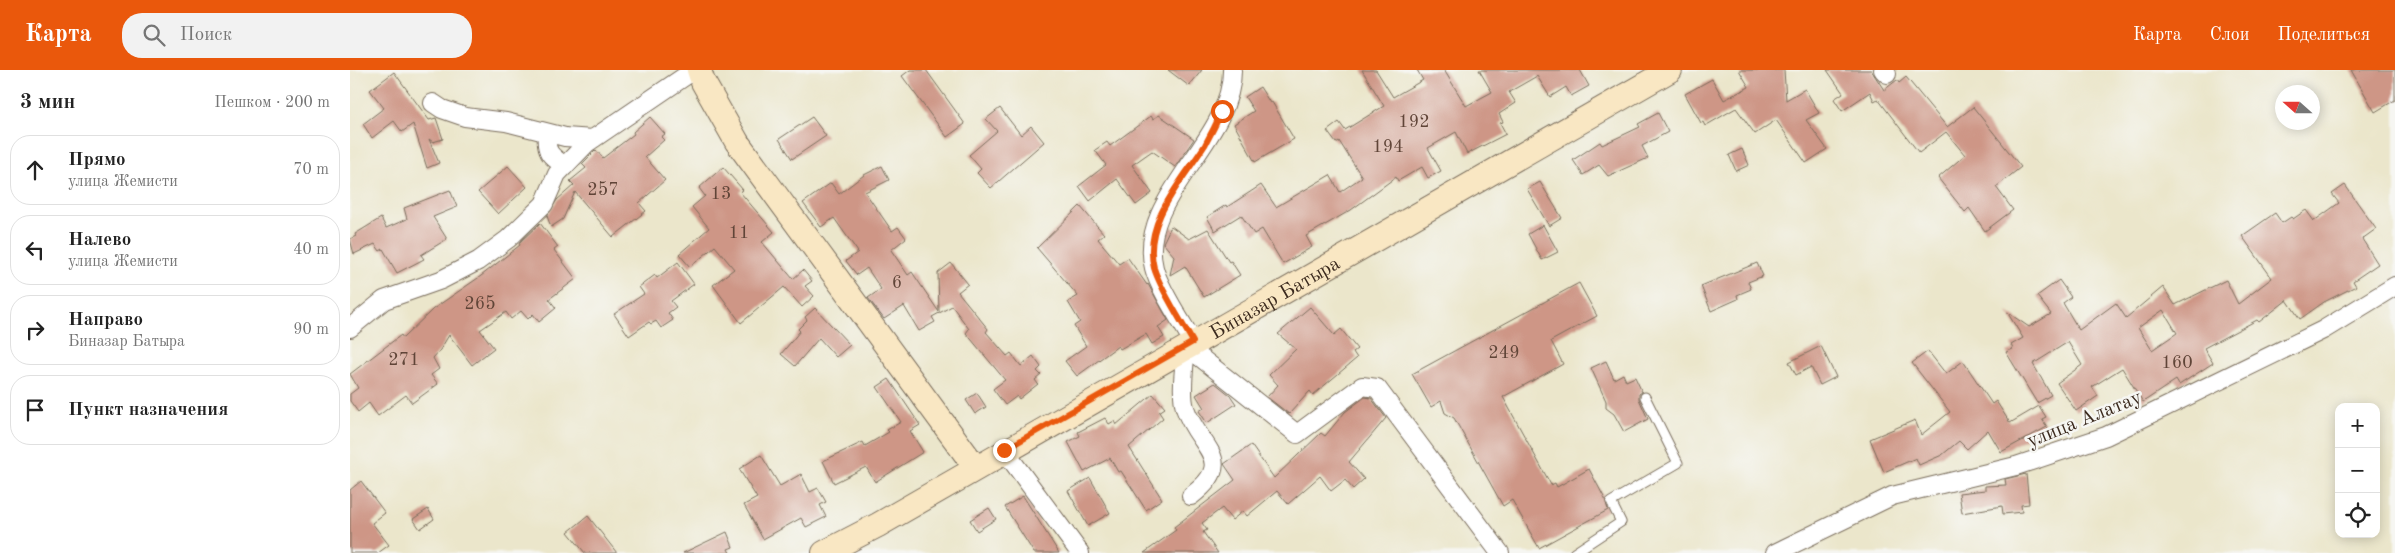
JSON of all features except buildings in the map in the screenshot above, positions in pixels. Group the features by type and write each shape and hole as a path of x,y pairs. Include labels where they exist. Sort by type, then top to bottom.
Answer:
{"street":[{"path":"350,328 384,300 441,280 478,261 508,239 544,204 557,174 593,139 694,70"},
{"path":"699,70 702,82 737,142 976,468"},
{"path":"1232,70 1232,83 1222,111 1206,144 1167,200 1157,225 1152,249 1154,269 1190,344 1297,434 1362,386 1377,388 1500,553"},
{"name":"Биназар Батыра","path":"824,553 976,468 1004,450 1670,70"},
{"path":"433,103 442,109 465,117 482,117 547,133 593,139"},
{"path":"547,133 545,146 549,153 565,166"},
{"name":"улица Алатау","path":"1775,553 1892,496 2016,466 2106,436 2323,330 2395,286"},
{"path":"1190,344 1185,407 1210,451 1214,466 1212,477 1191,496"},
{"path":"1004,450 1080,553"}],"lane":[{"path":"1574,553 1621,522 1611,502 1678,463 1645,397"}],"route":[{"path":"1004,450 1193,342 1154,269 1152,249 1157,225 1167,200 1206,144 1222,111"}]}
